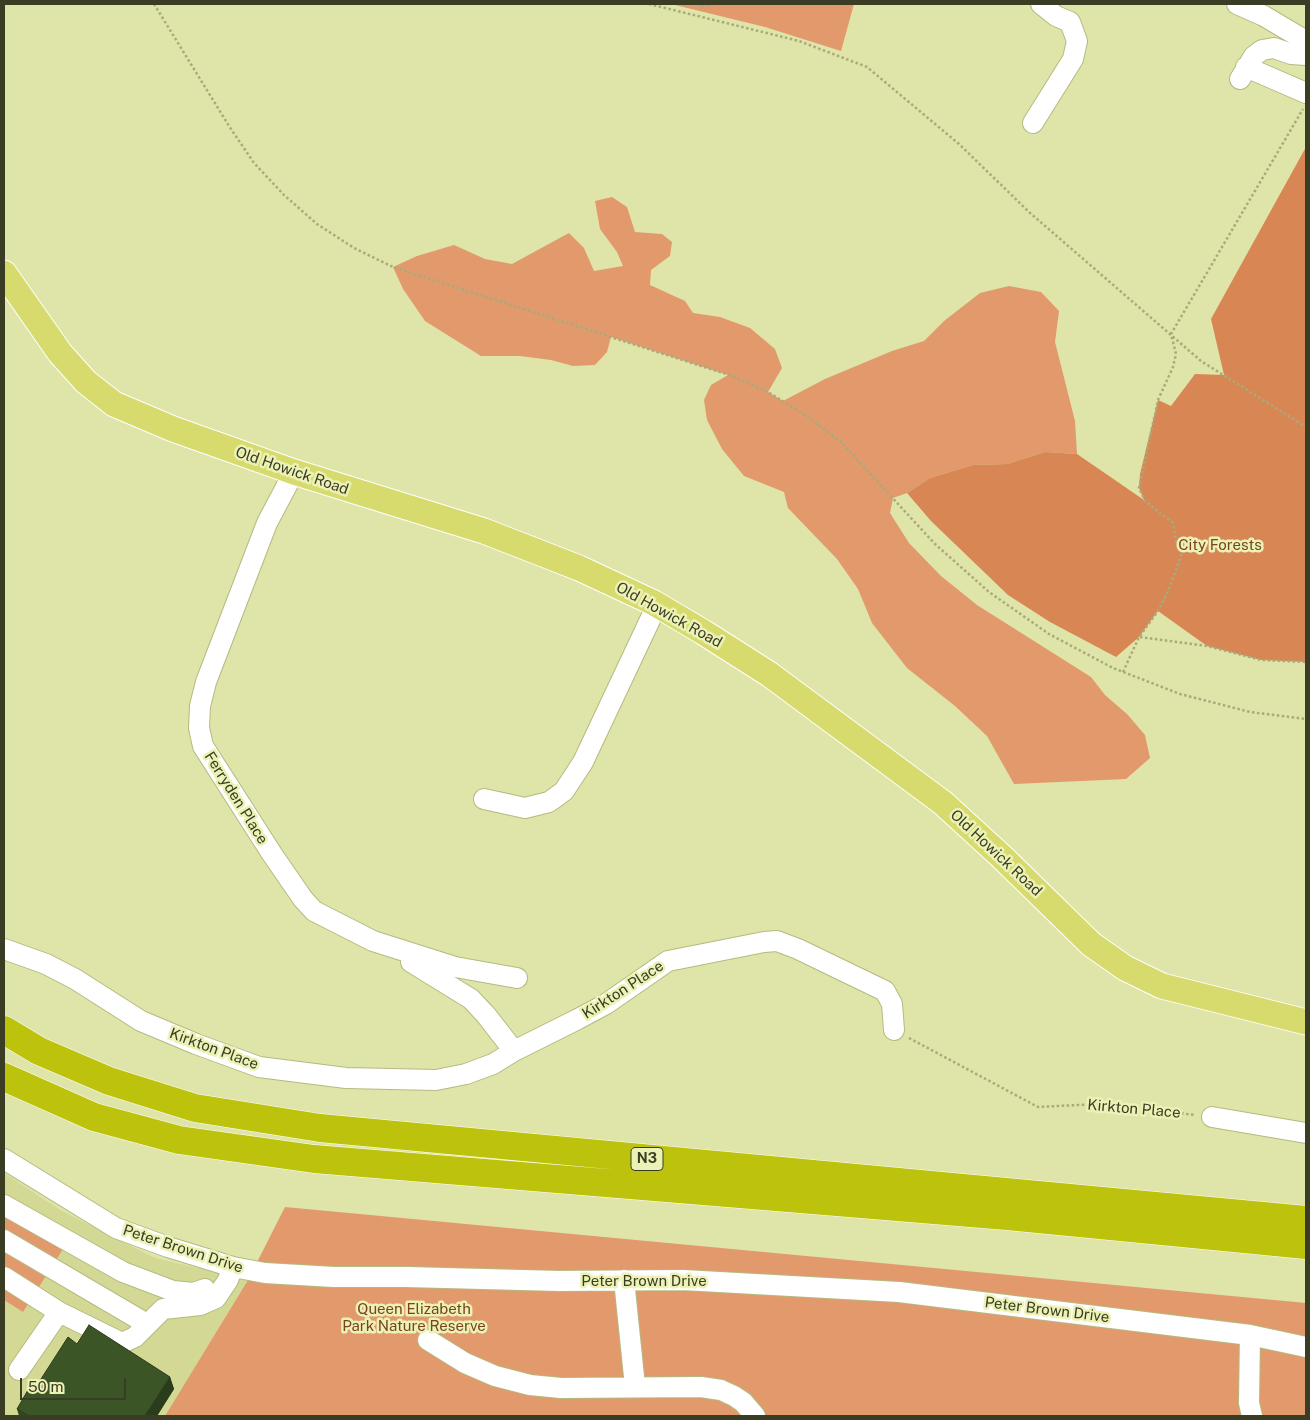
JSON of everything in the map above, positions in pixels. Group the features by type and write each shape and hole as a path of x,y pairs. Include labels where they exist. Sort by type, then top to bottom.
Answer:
{"highway":[{"name":"N3","path":"4,1030 39,1051 109,1081 186,1105 320,1128 1306,1220"},
{"name":"N3","path":"4,1077 94,1117 179,1140 314,1159 998,1215 1306,1245"}],"main road":[{"name":"Old Howick Road","path":"4,273 60,353 86,382 114,404 173,429 294,472 484,531 579,568 657,605 761,669 943,803 1002,857 1090,944 1125,968 1162,986 1306,1022"}],"street":[{"path":"1033,123 1074,59 1077,41 1070,22 1056,16 1041,4"},
{"path":"1237,4 1264,16 1306,41"},
{"path":"1306,56 1291,54 1274,48 1262,50 1254,56 1243,73 1306,93"},
{"name":"Ferryden Place","path":"294,472 267,523 238,594 206,682 200,706 199,728 203,746 272,854 303,899 314,911 428,971 471,999 514,1051"},
{"path":"484,799 525,808 549,802 564,791 583,762 657,605"},
{"name":"Ferryden Place","path":"373,941 455,967 517,978"},
{"name":"Kirkton Place","path":"4,949 46,964 75,979 141,1021 196,1044 259,1067 346,1078 436,1080 466,1074 493,1064 514,1051 551,1034 606,1004 668,961 777,941 886,991 892,1004 894,1030"},
{"path":"1212,1117 1306,1133"},
{"name":"Peter Brown Drive","path":"4,1159 116,1228 168,1247 230,1274 265,1273 334,1278 683,1280 899,1292 1250,1335 1306,1347"},
{"path":"4,1206 123,1272 173,1291 194,1293 230,1274"},
{"path":"4,1240 148,1324"},
{"path":"4,1278 59,1312 122,1343 135,1337 163,1309 200,1305 216,1298 230,1274"},
{"path":"624,1280 635,1386"},
{"path":"19,1370 59,1312"},
{"path":"1250,1335 1249,1403 1252,1416"},
{"path":"428,1340 465,1363 495,1376 530,1385 561,1388 691,1386 721,1390 743,1402 755,1416"}],"path":[{"path":"154,4 254,163 284,195 317,224 354,248 393,267 729,375 768,392 805,415 840,441 935,544 989,592 1049,634 1123,672 1180,694 1250,712 1306,719"},
{"path":"649,4 799,41 867,66 959,144 1029,212 1201,360 1306,427"},
{"path":"699,4 700,7 714,4"},
{"path":"1123,672 1139,637 1158,610 1170,587 1182,553 1176,540 1173,523 1145,501 1138,488 1158,400 1173,367 1176,354 1171,334 1306,103"},
{"path":"1139,637 1207,646 1261,660 1306,662"},
{"name":"Kirkton Place","path":"894,1030 1038,1107 1098,1104 1212,1117"}],"shaded area":[{"path":"4,1173 62,1211 155,1258 248,1280 165,1416 4,1416"}],"green space":[{"path":"671,4 854,4 841,51 765,27"},
{"name":"City Forests","path":"1306,147 1306,662 1261,660 1207,646 1158,611 1139,637 1116,657 1050,622 1008,595 931,521 907,493 930,478 973,465 1007,464 1045,452 1077,454 1144,500 1139,488 1140,474 1158,400 1171,406 1195,374 1224,375 1211,319"},
{"path":"612,197 627,207 635,232 662,234 672,242 670,256 651,270 650,285 685,301 693,313 720,317 750,328 775,349 782,368 768,392 783,401 825,379 892,351 924,341 944,321 980,293 1009,286 1041,292 1059,311 1055,342 1075,421 1077,454 1045,452 1007,464 973,465 930,478 907,493 893,498 890,513 909,543 941,576 977,605 1091,677 1105,695 1127,714 1145,735 1150,758 1126,779 1014,784 987,736 955,706 907,668 872,623 858,589 837,559 788,508 784,492 744,476 722,449 707,420 704,400 711,385 728,375 611,337 607,352 595,365 573,366 551,360 520,356 481,356 425,321 403,289 393,267 417,256 454,245 485,259 512,264 569,233 584,248 594,271 623,266 617,252 600,229 595,201"},
{"path":"4,1196 70,1238 23,1312 4,1300"},
{"name":"Queen Elizabeth Park Nature Reserve","path":"285,1207 1306,1303 1306,1416 165,1416 248,1280"}],"building":[{"path":"89,1325 170,1377 145,1416 29,1416 17,1409 28,1390 32,1393 68,1337 77,1344"}]}
